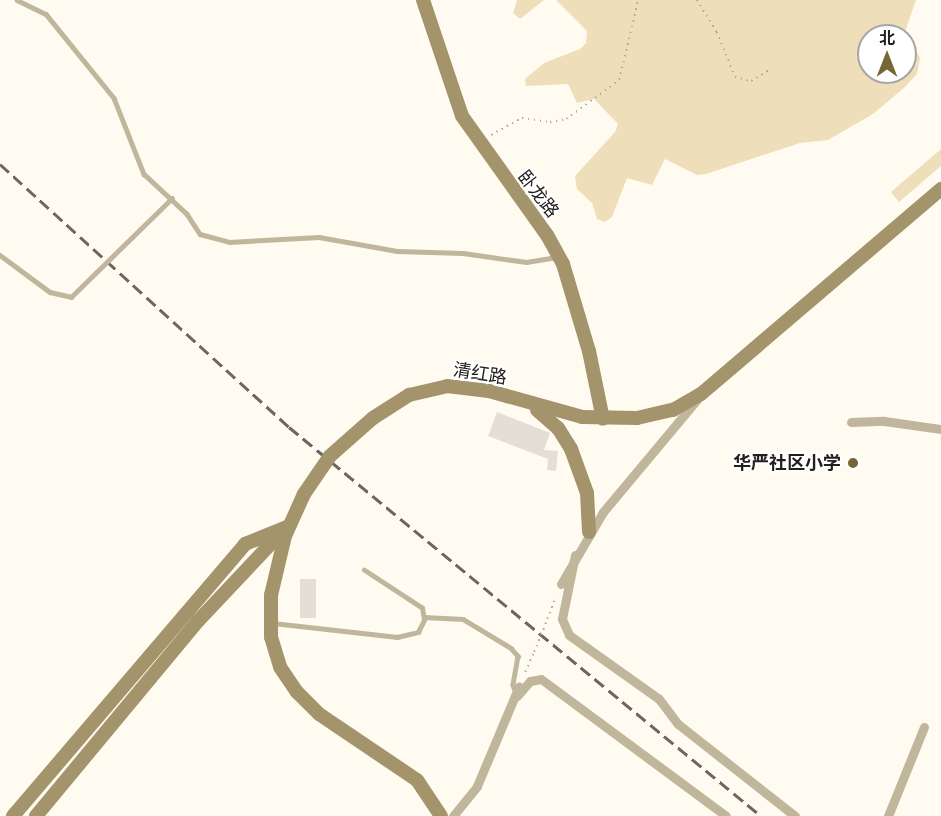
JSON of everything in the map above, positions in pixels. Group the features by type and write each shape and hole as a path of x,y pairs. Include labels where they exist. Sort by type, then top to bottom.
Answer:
{"main road":[{"name":"卧龙路","path":"423,0 456,103 477,142 560,256 582,323 603,419"},
{"name":"清红路","path":"441,816 417,780 331,723 297,692 277,659 270,622 273,582 289,526 304,494 330,456 373,418 409,395 435,387 474,388 568,415 603,419 661,413 701,393 941,189"},
{"path":"517,399 546,416 566,439 587,493 589,532"},
{"path":"14,816 245,544 289,526"},
{"path":"36,816 205,614 289,526"}],"street":[{"path":"561,584 589,532 701,393"},
{"path":"851,422 884,422 941,429"},
{"path":"576,555 562,618 569,635 659,699 678,724 795,816"},
{"path":"453,816 477,786 518,691 530,681 541,679 726,816"},
{"path":"888,816 924,727"}],"lane":[{"path":"17,0 46,14 114,98 144,174 172,198 200,234 229,242 320,237 397,251 462,253 495,260 526,262 560,256"},
{"path":"0,255 50,292 71,297 172,198"},
{"path":"270,622 404,637 418,632 424,617 422,608 364,570"},
{"path":"424,617 463,619 511,648 518,656 513,685 518,691"}],"path":[{"path":"477,142 522,118 550,122 566,119 619,80 638,0"},
{"path":"697,0 717,32 735,77 751,81 769,70"},
{"path":"518,691 561,584"}],"shaded area":[{"path":"517,0 544,0 520,19 513,13"},
{"path":"556,0 916,0 908,24 857,24 857,84 908,84 873,114 828,140 800,143 706,174 697,175 665,159 652,185 627,178 612,217 605,222 597,219 592,203 577,189 575,176 615,132 618,124 594,99 577,103 568,84 526,86 525,79 544,63 580,49 586,43 587,31"},
{"path":"917,53 920,58 917,74"},
{"path":"941,149 941,166 899,202 891,192"}],"building":[{"path":"497,412 550,433 544,450 558,451 556,471 547,470 548,459 488,436"},
{"path":"300,579 316,579 316,618 300,618"}],"railway":[{"path":"0,164 289,427 761,816"}],"place":[{"name":"华严社区小学","path":"853,463"}]}
